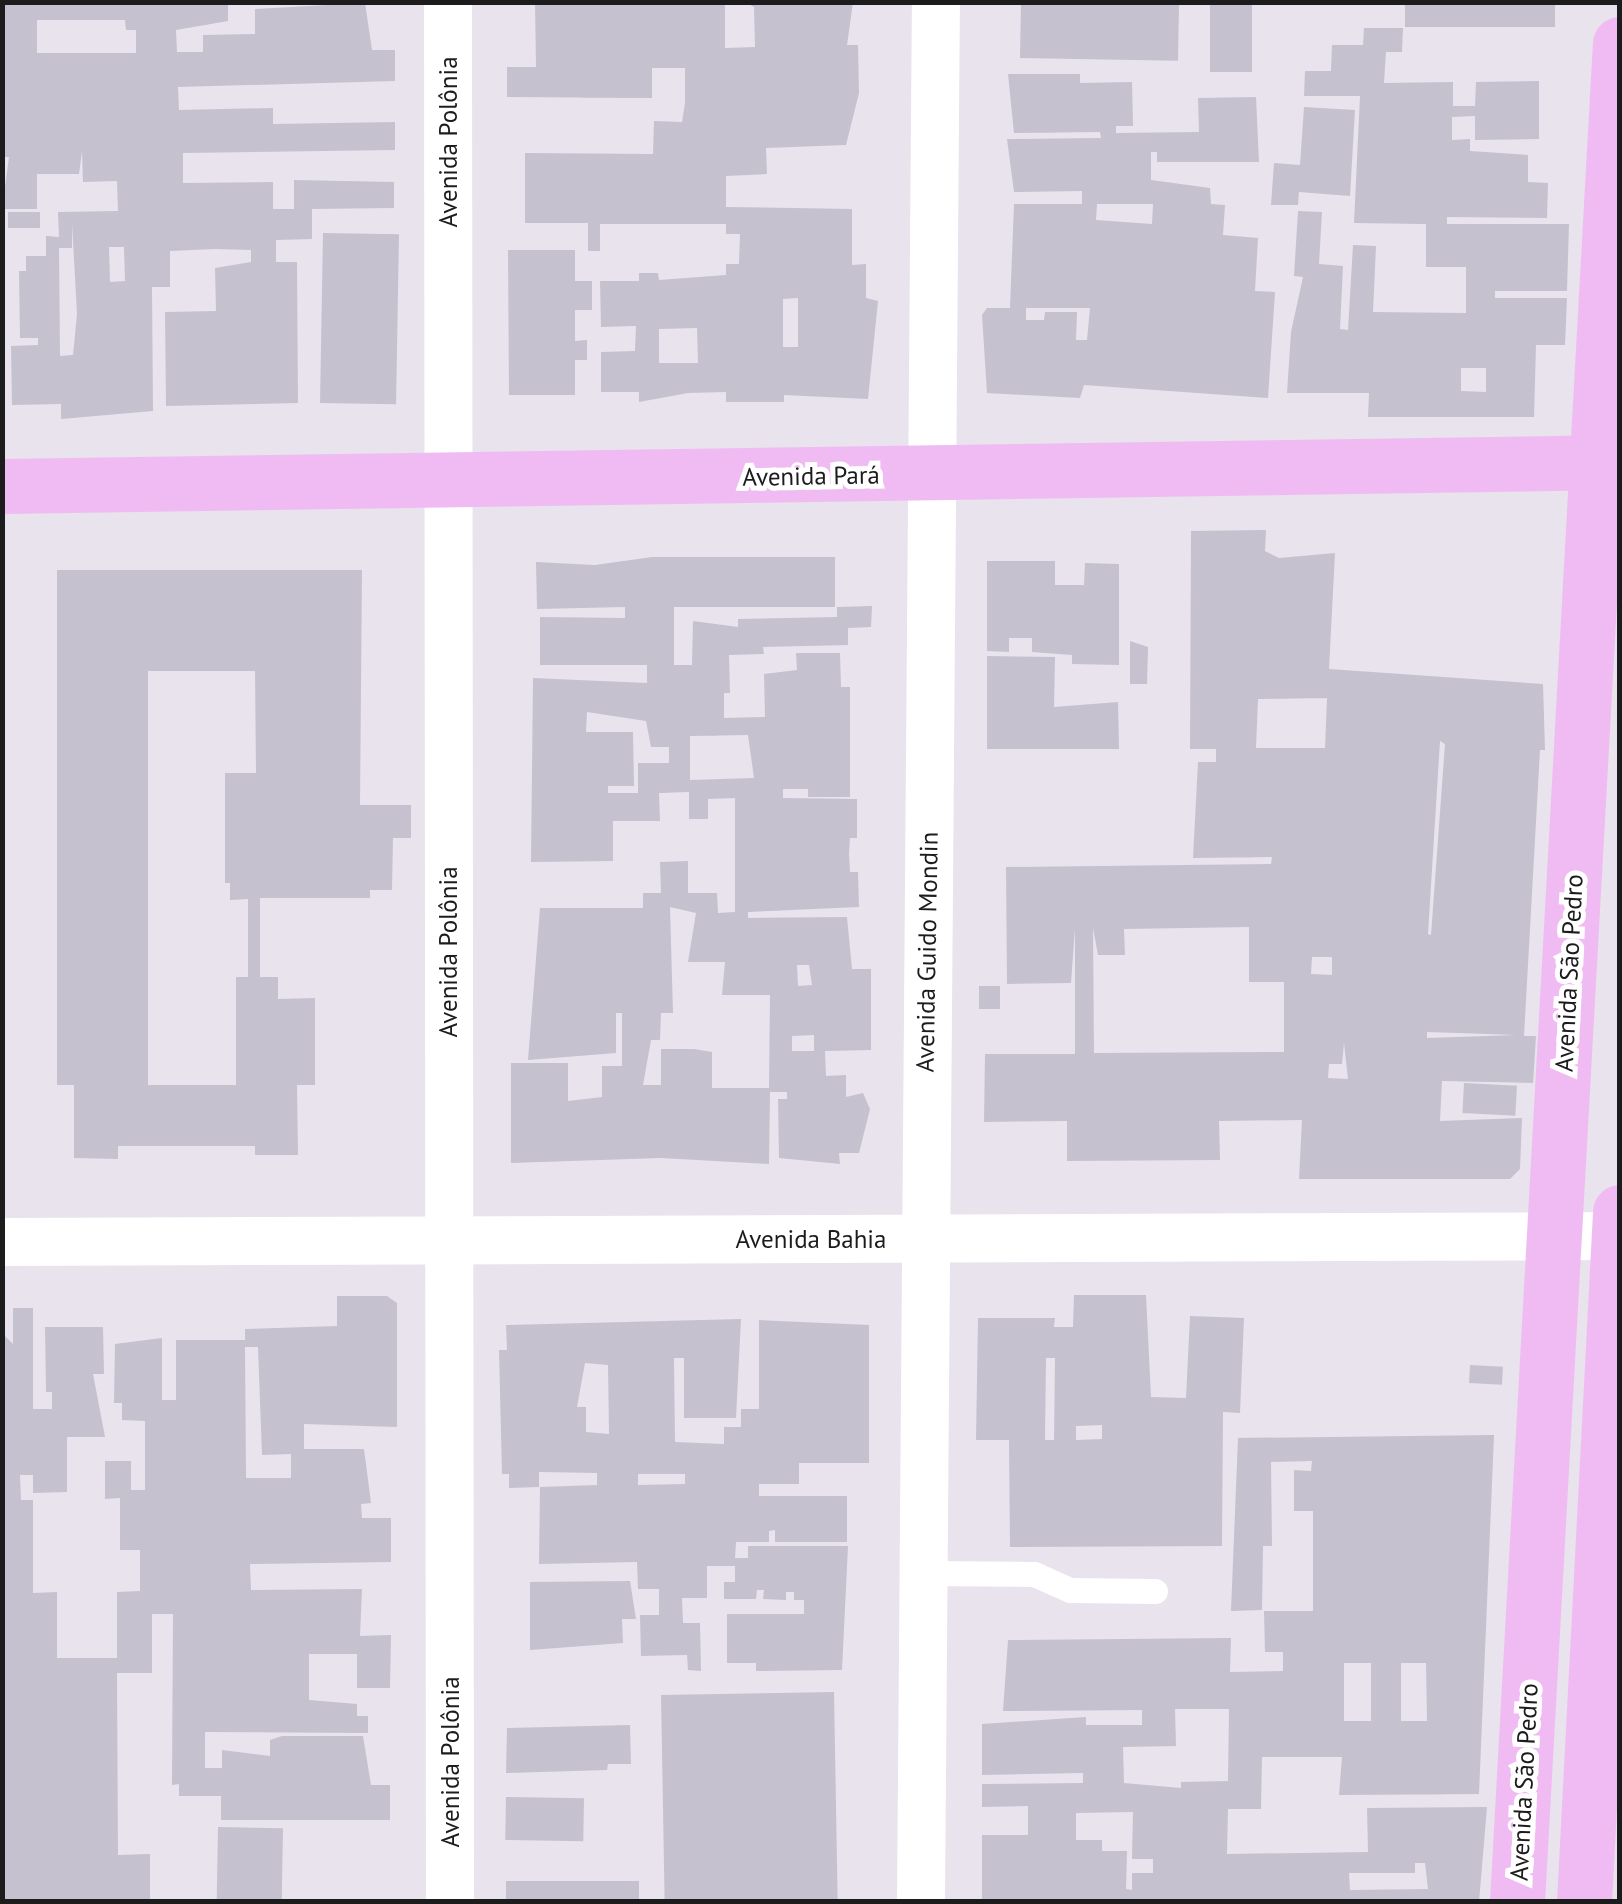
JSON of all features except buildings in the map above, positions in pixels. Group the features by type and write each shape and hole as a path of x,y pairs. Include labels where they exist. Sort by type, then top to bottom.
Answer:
{"street":[{"name":"Avenida Polônia","path":"448,2 450,1902"},
{"name":"Avenida Guido Mondin","path":"920,1902 936,2"},
{"name":"Avenida São Pedro","path":"1517,1902 1554,1236 1608,462 1620,44"},
{"name":"Avenida Pará","path":"2,486 1608,462"},
{"path":"1584,1902 1620,1212"},
{"name":"Avenida Bahia","path":"2,1242 1619,1236"}],"lane":[{"path":"923,1573 1034,1574 1070,1590 1155,1591"}]}
